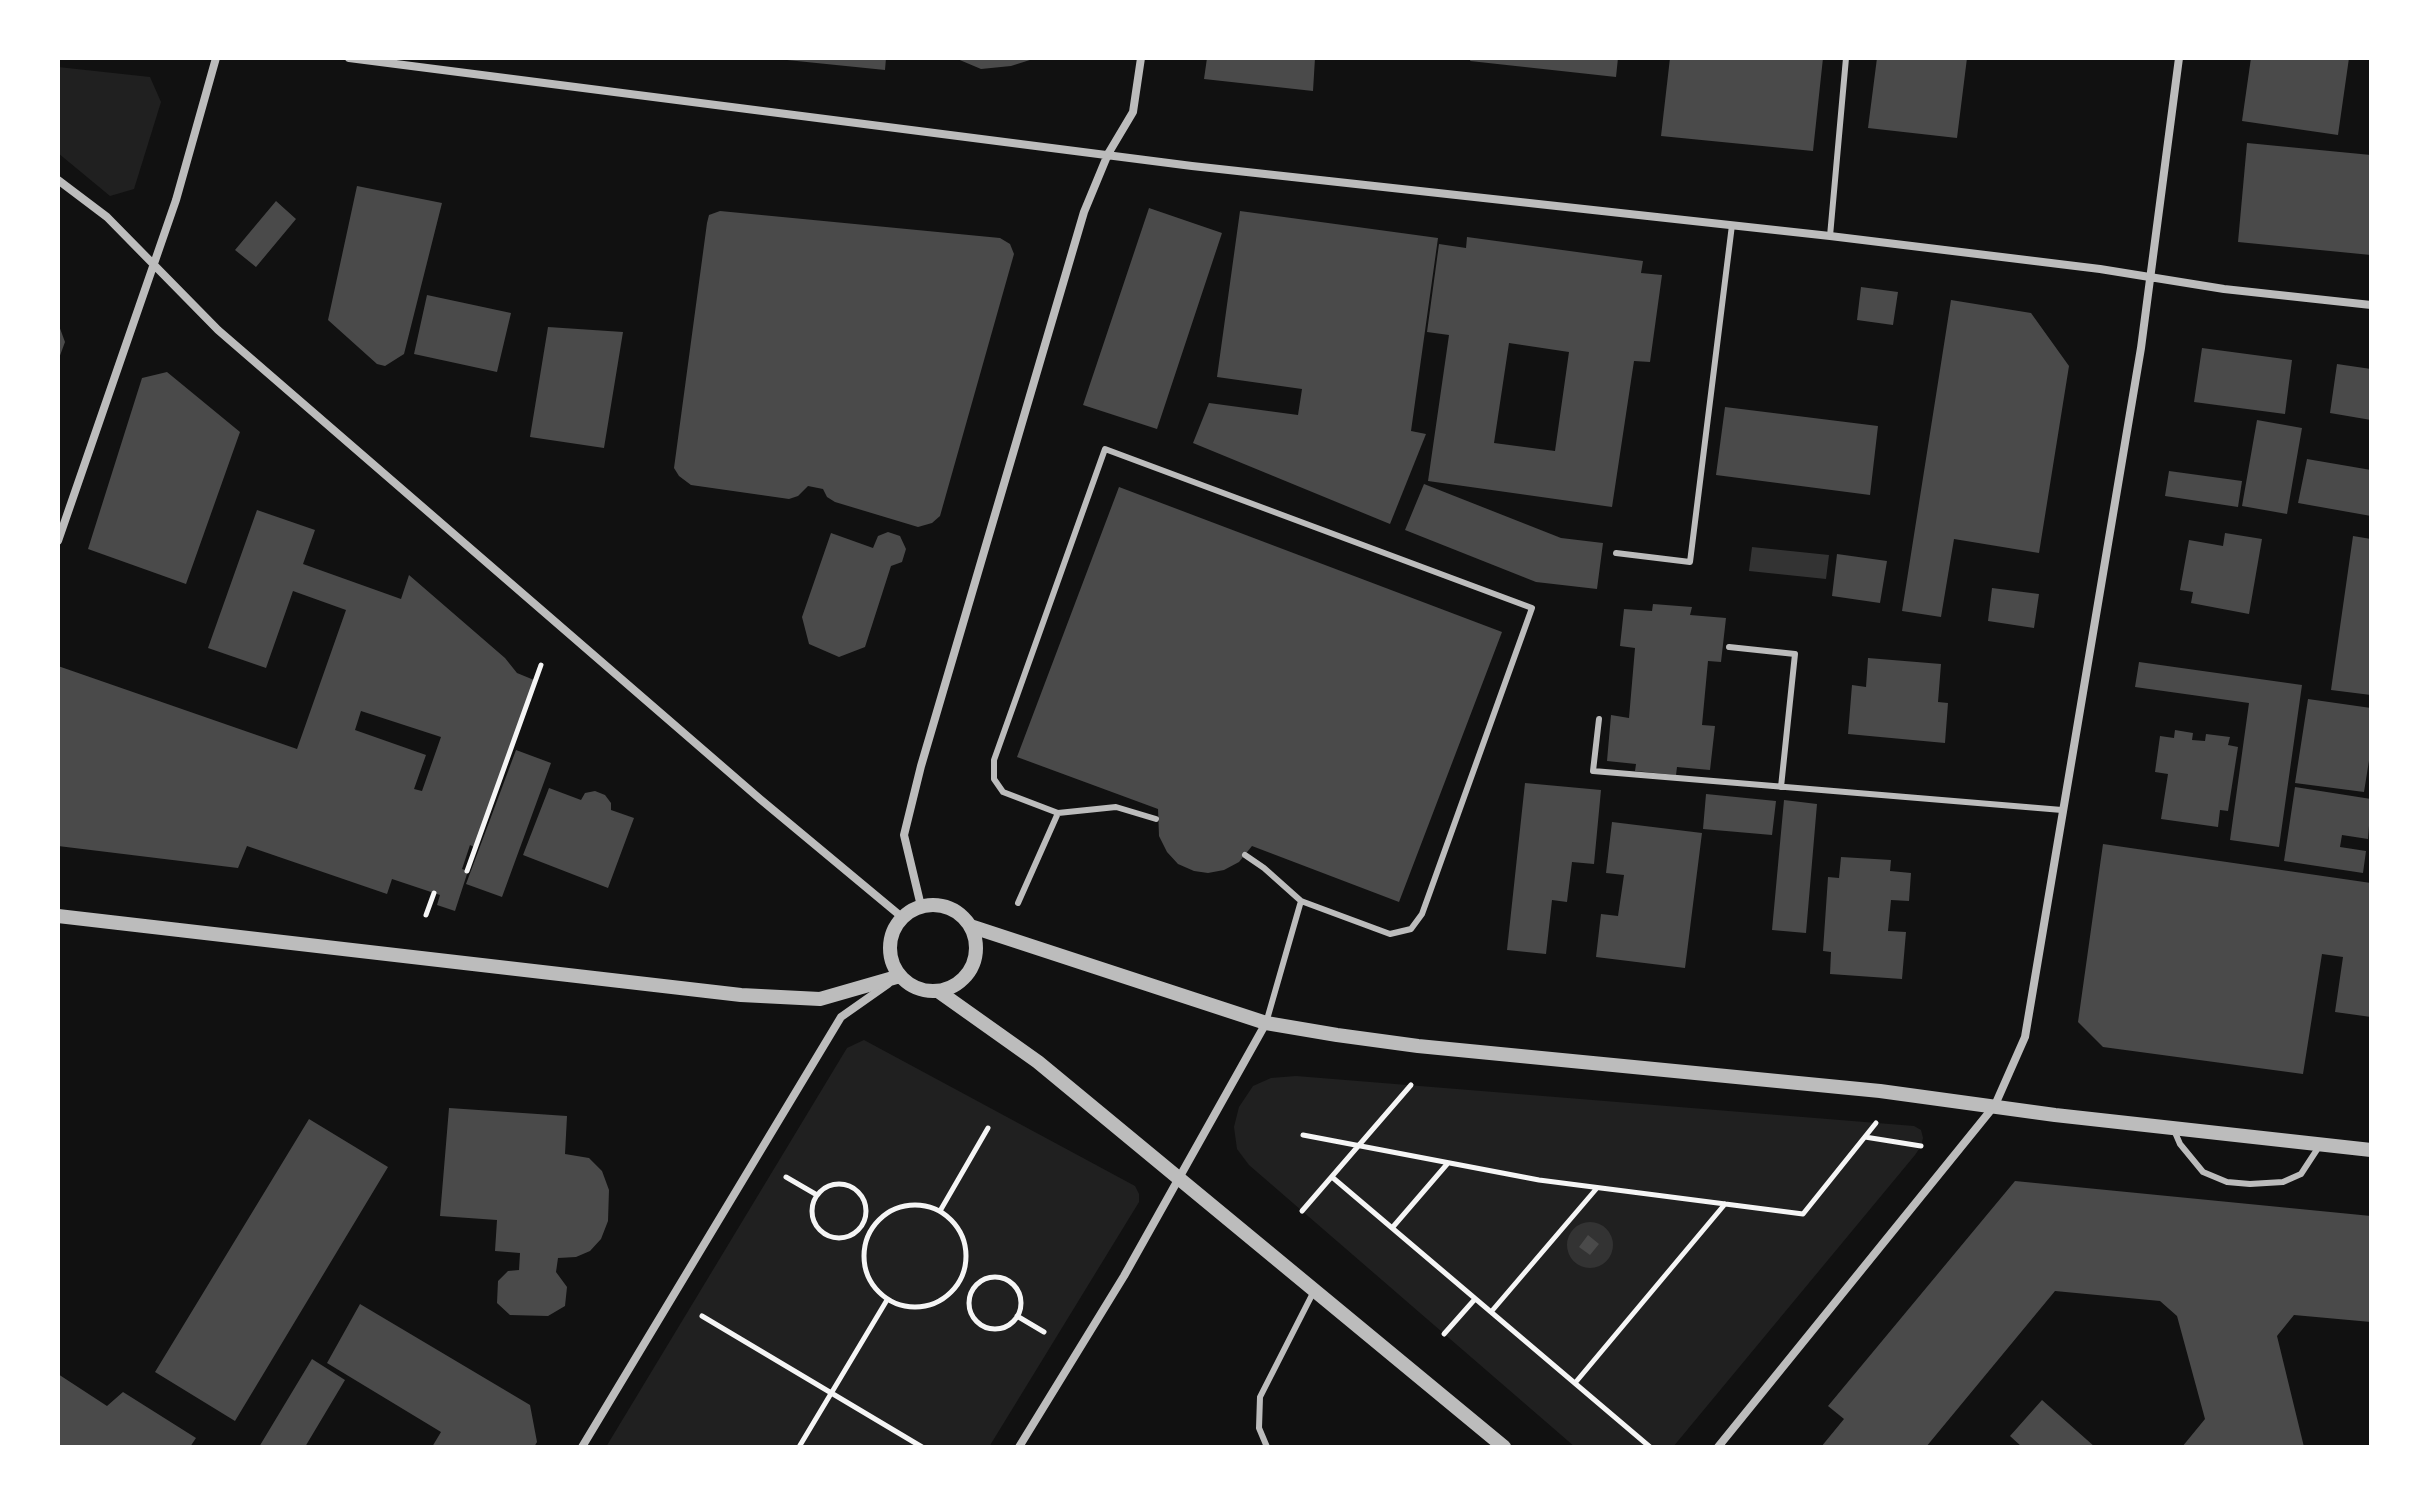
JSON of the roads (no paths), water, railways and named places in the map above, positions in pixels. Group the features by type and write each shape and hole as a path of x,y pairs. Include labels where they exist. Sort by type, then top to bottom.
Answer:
{"street":[{"path":"58,541 176,200 216,58"},
{"path":"349,58 1207,167 1830,236 2224,289 2371,305"},
{"path":"921,906 904,835 911,807 1084,212 1108,154 1133,112 1141,58"},
{"path":"1718,1447 1995,1105 2025,1037 2141,348 2179,58"},
{"path":"58,180 107,217 218,330 760,799 903,918"},
{"path":"921,906 949,908 961,915 975,939 976,953 971,967 951,987 938,991 923,990 900,976 890,950 892,936 903,918 921,906"},
{"path":"58,916 741,995 820,999 900,976"},
{"path":"970,926 1266,1023 1418,1046 1995,1105 2371,1150"},
{"path":"582,1447 841,1017 900,976"},
{"path":"938,991 1038,1062 1504,1447"},
{"path":"1019,1447 1124,1276 1266,1023"}],"lane":[{"path":"1830,236 1846,58"},
{"path":"1616,553 1690,562 1732,225"},
{"path":"1156,819 1116,807 1058,813 1003,792 994,779 994,760 1105,449 1532,608 1426,902 1411,929 1390,934 1301,901 1245,855"},
{"path":"1729,647 1795,654 1781,787"},
{"path":"1599,719 1593,771 2062,810"},
{"path":"1018,903 1058,813"},
{"path":"1266,1023 1301,901"},
{"path":"2173,1128 2180,1144 2203,1172 2227,1182 2283,1182 2301,1174 2320,1145"},
{"path":"1267,1447 1259,1428 1260,1397 1315,1289"}]}
